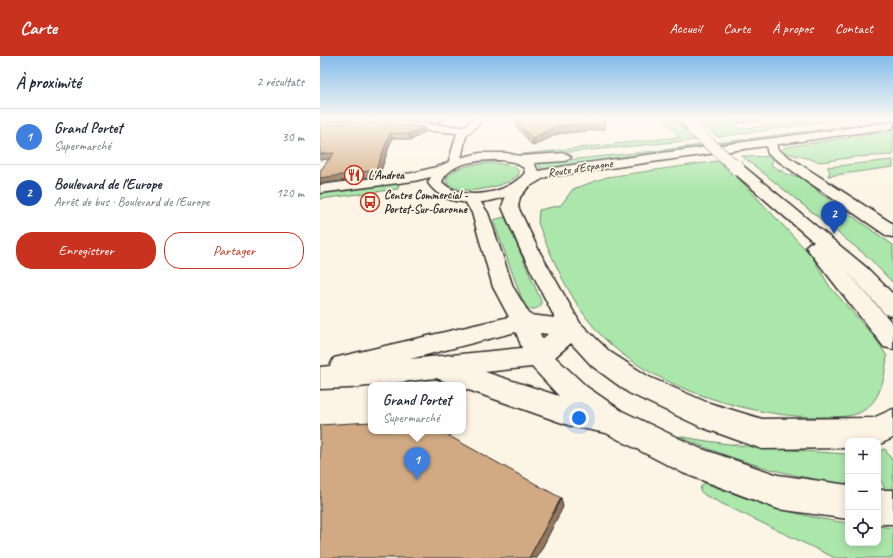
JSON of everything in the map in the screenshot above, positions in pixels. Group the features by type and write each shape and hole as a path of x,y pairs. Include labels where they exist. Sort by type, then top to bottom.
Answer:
{"street":[{"path":"447,194 438,189 435,183 436,178 450,166 459,142"},
{"path":"461,142 470,151 478,154 504,157"},
{"name":"Route d'Espagne","path":"596,154 691,142"},
{"path":"708,142 860,272 893,308"},
{"name":"Route d'Espagne","path":"447,194 471,198 500,194 543,174 762,142"},
{"path":"772,146 772,151 893,232"},
{"name":"Route d'Espagne","path":"504,157 520,160 580,155"},
{"path":"320,189 414,177 480,157 504,157"},
{"path":"520,160 530,166 532,170 526,182 513,196 510,207 530,251 572,329 602,359 640,385 701,414 762,434 846,434 874,432 893,423"},
{"path":"320,203 422,191 447,194"},
{"path":"471,198 480,213 503,287 523,322 538,356 577,396 612,421 694,462 778,492 845,502"},
{"path":"780,205 893,340"},
{"path":"320,371 523,322 572,329"},
{"path":"320,378 350,377 538,356 572,329"},
{"path":"434,367 571,413 612,421"},
{"path":"881,507 893,507"}],"green space":[{"path":"630,142 670,142 538,155 523,154"},
{"path":"720,142 744,142 542,170 538,163"},
{"path":"817,142 893,142 893,155 854,157 821,162 779,151 786,147"},
{"path":"742,156 774,157 771,165 787,174 804,178 819,187 817,191 893,245 893,283 868,257"},
{"path":"893,160 893,167 828,176 830,171 827,167"},
{"path":"718,161 742,182 811,255 830,287 876,339 887,356 885,372 880,389 877,396 866,409 859,413 837,417 796,416 739,406 682,388 655,375 631,360 610,344 586,318 567,288 538,223 539,210 561,205 573,189 607,177"},
{"path":"493,163 514,166 519,172 518,176 503,184 470,190 451,186 446,181 453,172 466,166"},
{"path":"399,182 398,189 320,199 320,193"},
{"path":"505,217 541,301 541,306 536,308 530,309 524,305 493,220"},
{"path":"678,436 741,445 845,454 845,484 782,472 740,460"},
{"path":"885,449 893,462 893,491 886,491 881,481 881,450"},
{"path":"705,483 775,508 811,517 845,523 845,546 881,546 881,526 893,528 893,558 835,558 706,496 700,491 701,486"}],"building":[{"path":"320,142 386,142 376,170 320,178 320,171 334,153 320,154"},
{"path":"368,422 368,434 445,434 561,498 529,558 320,558 320,425"}],"place":[{"name":"L'Andrea","path":"354,175"},
{"name":"Centre Commercial - Portet-Sur-Garonne","path":"370,202"},
{"name":"Boulevard de l'Europe","path":"834,234"},
{"name":"Grand Portet","path":"417,480"}]}
